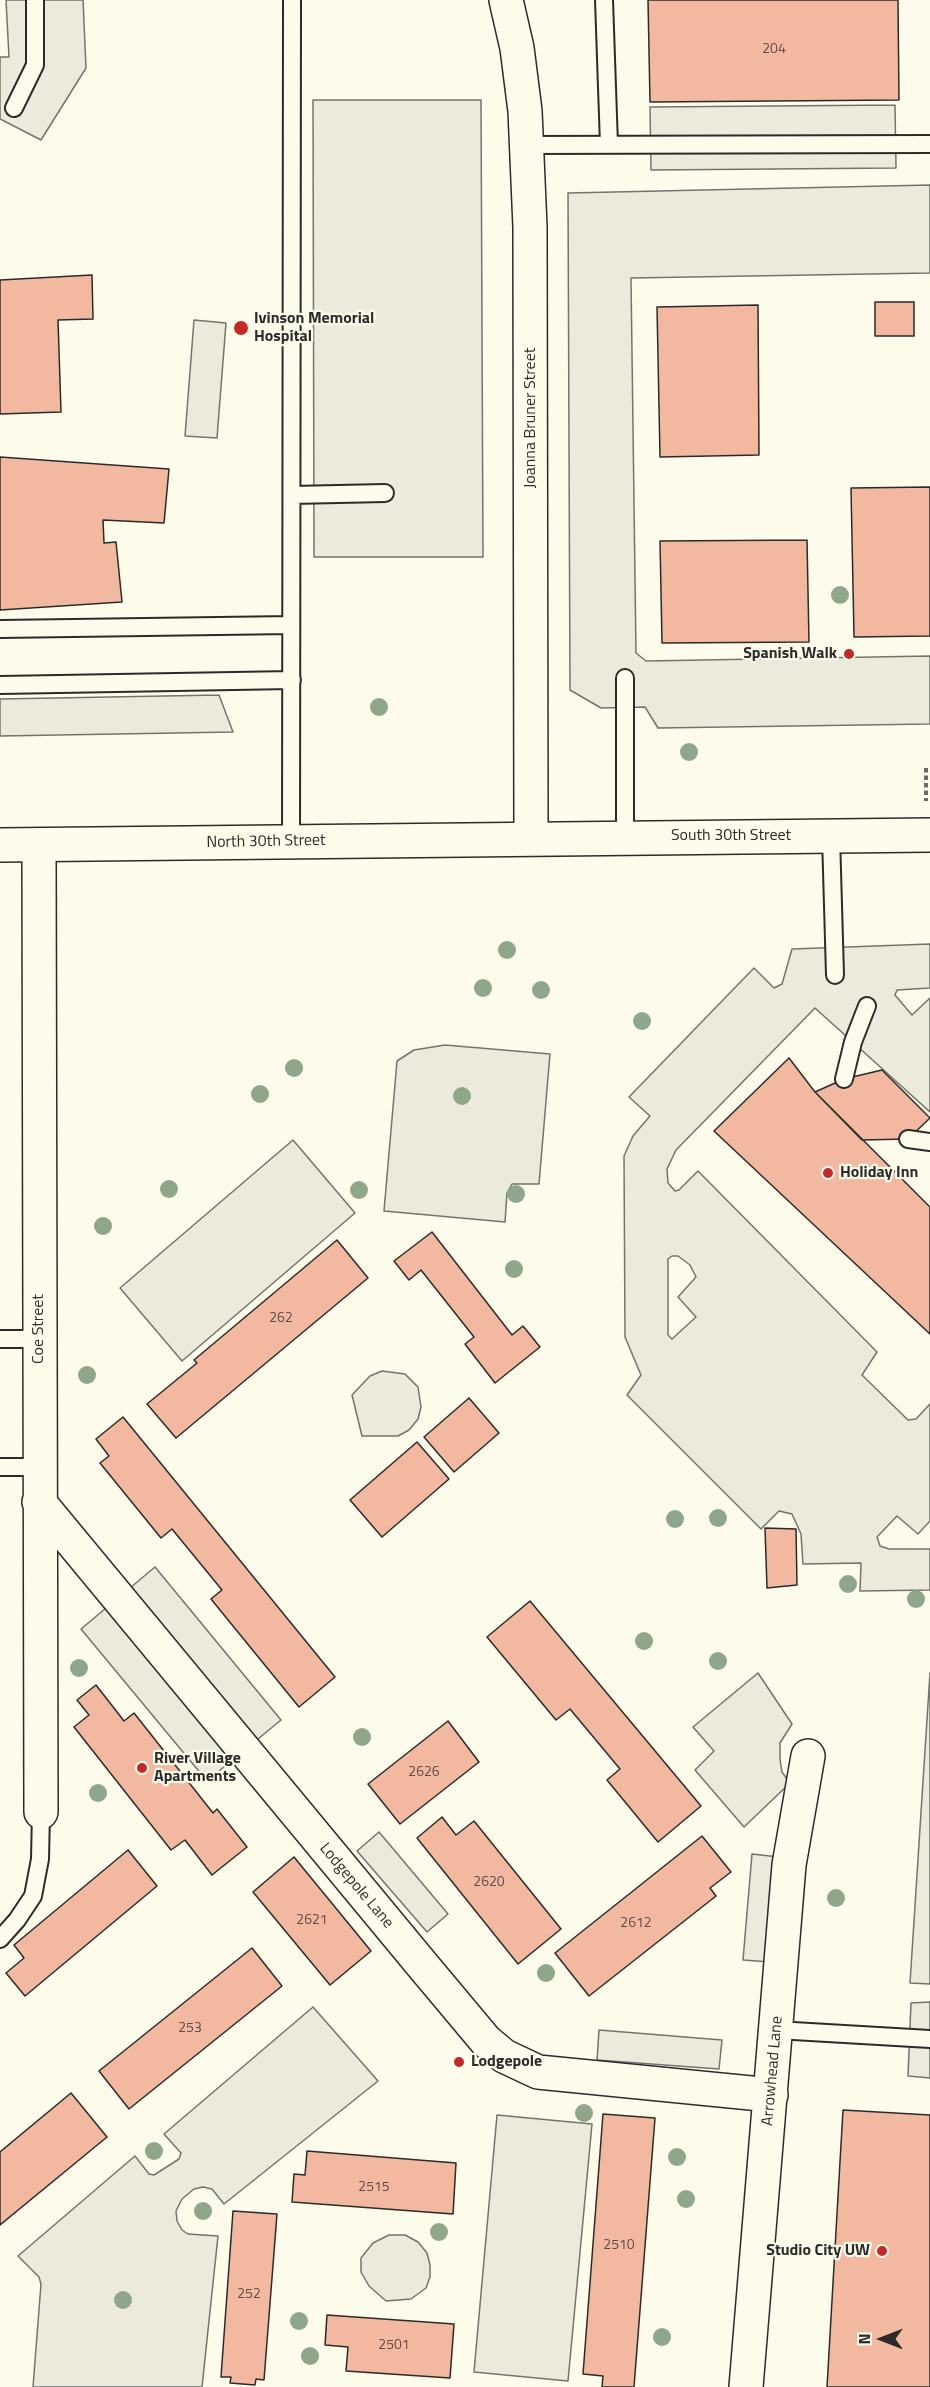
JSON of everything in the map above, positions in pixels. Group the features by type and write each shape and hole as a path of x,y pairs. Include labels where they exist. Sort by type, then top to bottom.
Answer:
{"street":[{"name":"Joanna Bruner Street","path":"506,0 517,48 526,145 530,239 531,838"},
{"name":"South 30th Street","path":"531,838 930,835"},
{"name":"North 30th Street","path":"0,845 531,838"},
{"name":"Coe Street","path":"39,845 41,1812"},
{"name":"Lodgepole Lane","path":"39,1502 486,2041 504,2056 538,2072 771,2095"},
{"name":"Arrowhead Lane","path":"746,2387 789,1865 808,1756"}],"lane":[{"path":"14,108 35,65 35,0"},
{"path":"291,841 292,0"},
{"path":"604,0 609,145"},
{"path":"526,145 930,144"},
{"path":"292,495 385,493"},
{"path":"0,629 291,625"},
{"path":"625,837 626,678"},
{"path":"0,685 292,681"},
{"path":"831,836 835,975"},
{"path":"844,1079 853,1042 867,1006"},
{"path":"908,1139 930,1142"},
{"path":"0,1339 39,1339"},
{"path":"0,1467 39,1467"},
{"path":"0,1939 17,1920 33,1896 40,1859 41,1812"},
{"path":"776,2030 930,2039"}],"shaded area":[{"path":"6,0 83,0 86,68 41,140 0,119 0,57 9,57"},
{"path":"313,100 481,100 483,557 314,557"},
{"path":"895,105 896,168 651,170 650,107"},
{"path":"930,185 930,273 631,278 636,653 646,661 930,656 930,724 658,728 645,707 601,708 570,690 568,193"},
{"path":"194,320 226,323 217,438 185,436"},
{"path":"219,695 233,732 0,736 0,699"},
{"path":"930,944 930,988 897,990 895,995 912,1015 930,998 930,1112 815,1008 676,1150 667,1169 668,1183 675,1191 679,1190 698,1171 877,1352 862,1375 908,1420 916,1419 930,1404 930,1521 918,1534 897,1516 877,1537 880,1546 889,1549 930,1549 930,1590 860,1591 861,1563 803,1564 801,1534 792,1514 779,1511 761,1529 627,1395 641,1375 625,1337 624,1156 633,1136 650,1116 629,1097 754,968 774,988 782,984 792,949","holes":["678,1256 690,1265 696,1277 678,1297 696,1317 672,1339 668,1335 668,1259"]},
{"path":"445,1045 550,1054 539,1184 512,1184 507,1193 505,1222 384,1211 397,1061 414,1050"},
{"path":"293,1140 355,1213 182,1361 120,1288"},
{"path":"382,1371 405,1374 418,1387 421,1407 418,1419 409,1430 398,1436 362,1436 352,1395 370,1376"},
{"path":"155,1567 281,1720 207,1781 81,1629"},
{"path":"758,1673 792,1724 780,1743 782,1772 790,1783 744,1827 695,1770 714,1751 693,1727"},
{"path":"930,1673 930,1984 910,1983"},
{"path":"379,1832 448,1914 427,1932 357,1851"},
{"path":"752,1854 779,1857 770,1962 743,1960"},
{"path":"930,2002 930,2078 908,2076 911,2003"},
{"path":"313,2007 378,2081 224,2204 212,2189 203,2187 194,2189 182,2199 176,2211 177,2221 182,2230 188,2234 218,2236 202,2387 33,2387 41,2284 39,2277 18,2256 135,2156 149,2174 154,2175 179,2159 181,2153 164,2134"},
{"path":"599,2030 722,2040 719,2069 597,2060"},
{"path":"497,2115 592,2124 568,2381 474,2372"},
{"path":"389,2235 405,2235 418,2242 427,2253 430,2277 426,2288 411,2299 386,2301 369,2286 361,2272 361,2258 373,2243"}],"building":[{"path":"648,0 898,0 899,100 650,102"},
{"path":"92,275 93,319 58,320 61,412 0,414 0,280"},
{"path":"875,302 914,302 914,336 875,336"},
{"path":"758,305 759,455 660,457 657,307"},
{"path":"0,457 169,469 164,523 103,520 104,543 116,542 122,602 0,610"},
{"path":"930,487 930,636 854,637 851,488"},
{"path":"807,540 809,642 662,643 660,541"},
{"name":"Holiday Inn","path":"789,1058 815,1092 930,1207 930,1334 714,1131"},
{"path":"882,1070 930,1118 908,1139 862,1140 815,1092 844,1079"},
{"path":"432,1232 512,1335 523,1326 540,1347 495,1383 465,1344 474,1337 421,1270 409,1280 394,1261"},
{"path":"337,1240 368,1278 176,1438 147,1404 197,1363 194,1360"},
{"path":"469,1398 499,1433 454,1472 424,1437"},
{"path":"123,1417 335,1677 299,1707 211,1599 222,1590 172,1529 161,1538 100,1463 109,1456 96,1439"},
{"path":"417,1442 449,1479 382,1537 350,1500"},
{"path":"765,1528 796,1529 797,1585 767,1588"},
{"path":"530,1601 701,1806 658,1842 607,1780 620,1769 570,1709 556,1720 487,1637"},
{"name":"River Village Apartments","path":"96,1685 124,1721 134,1713 213,1813 217,1809 247,1847 212,1875 185,1840 171,1850 74,1727 89,1715 77,1700"},
{"path":"448,1721 479,1762 400,1824 368,1784"},
{"path":"442,1817 456,1835 474,1821 561,1929 518,1964 417,1838"},
{"path":"702,1836 731,1872 710,1888 716,1896 589,1996 555,1953"},
{"path":"128,1850 157,1886 25,1996 6,1973 24,1958 14,1945"},
{"path":"294,1857 371,1951 330,1985 253,1892"},
{"path":"252,1948 282,1986 129,2109 99,2071"},
{"path":"71,2093 107,2137 0,2225 0,2152"},
{"name":"Studio City UW","path":"843,2110 930,2115 930,2387 827,2387"},
{"path":"603,2114 655,2118 634,2387 602,2387 603,2376 583,2374"},
{"path":"307,2151 456,2163 453,2214 292,2202 294,2174 305,2175"},
{"path":"233,2211 277,2214 264,2380 256,2379 255,2385 230,2383 231,2377 221,2377"},
{"path":"327,2315 454,2324 450,2378 346,2371 348,2347 325,2345"}],"place":[{"name":"Ivinson Memorial Hospital","path":"241,328"},
{"name":"Spanish Walk","path":"849,654"},
{"name":"Holiday Inn","path":"828,1173"},
{"name":"River Village Apartments","path":"142,1768"},
{"name":"Lodgepole","path":"459,2062"},
{"name":"Studio City UW","path":"882,2251"}]}
